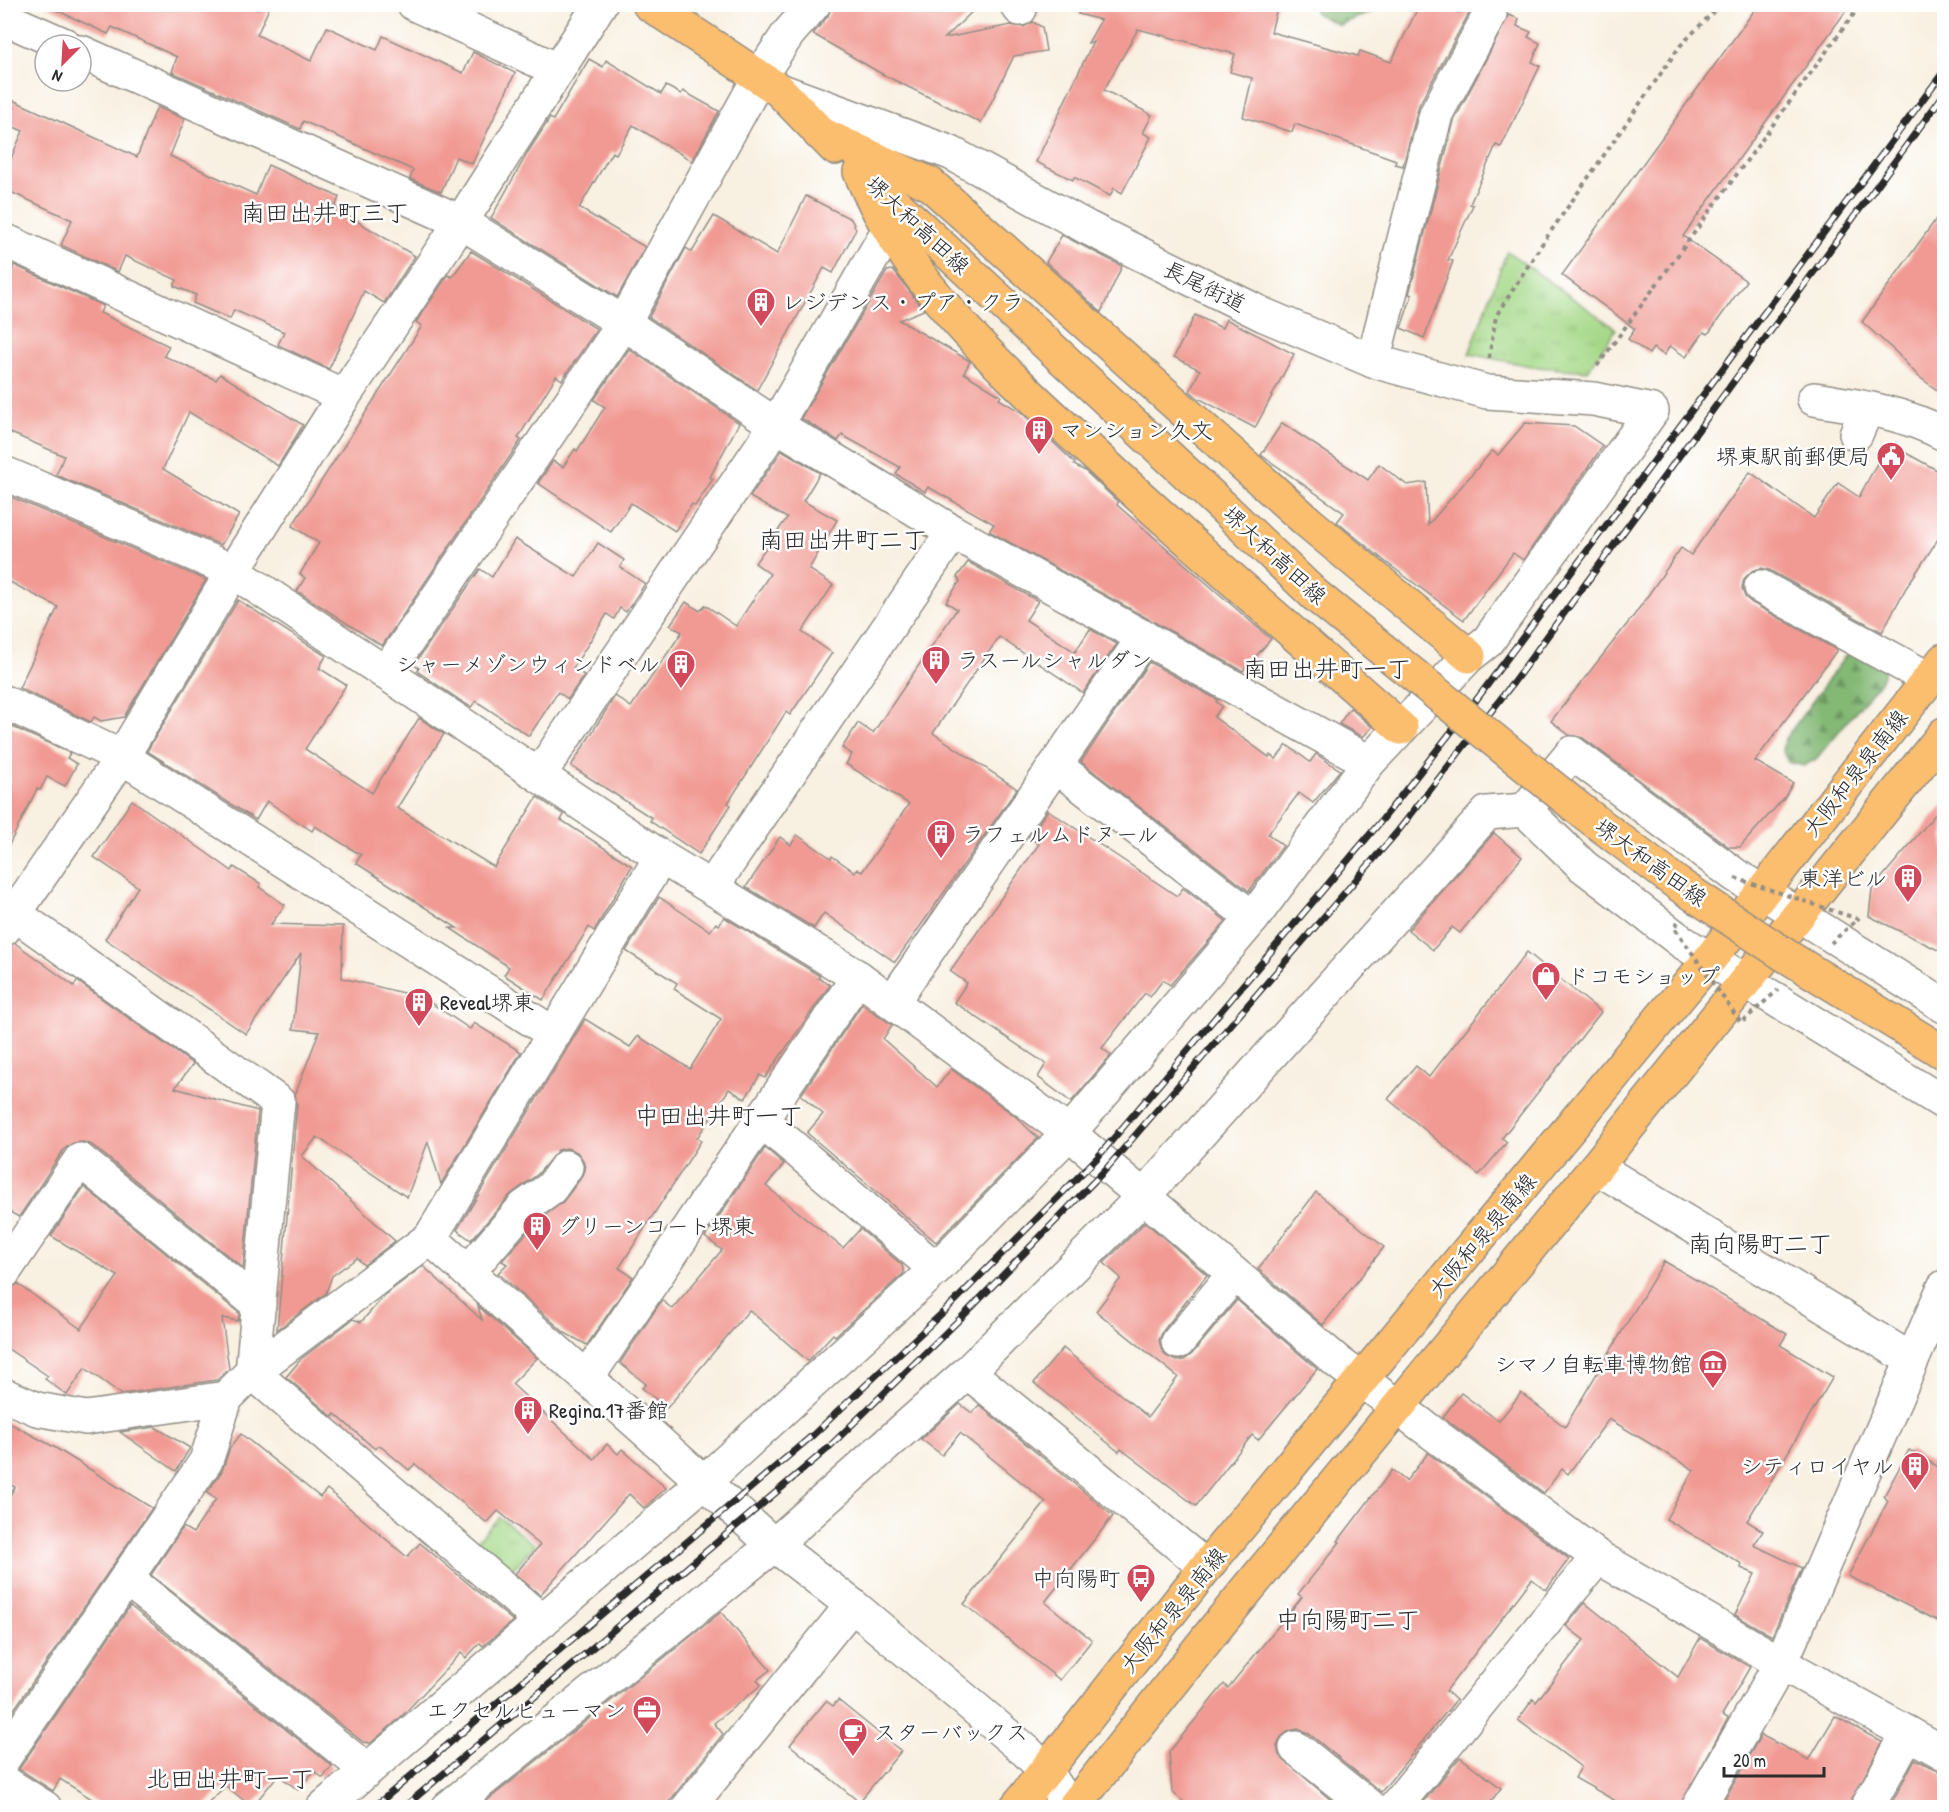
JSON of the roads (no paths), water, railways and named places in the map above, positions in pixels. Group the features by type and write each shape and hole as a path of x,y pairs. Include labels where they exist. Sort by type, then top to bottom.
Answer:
{"main road":[{"name":"堺大和高田線","path":"649,4 769,83 819,133 1224,508 1315,596 1578,808 1669,877 1785,955 1944,1053"},
{"path":"819,133 930,184 1308,522 1469,656"},
{"path":"861,172 889,229 922,281 991,359 1167,522 1401,728"},
{"name":"大阪和泉泉南線","path":"1016,1808 1206,1567 1710,959 1937,669"},
{"name":"大阪和泉泉南線","path":"1072,1808 1214,1630 1596,1167 1944,734"}],"street":[{"path":"414,4 558,70"},
{"path":"252,1372 278,1102 10,922 122,757 233,571 344,396 461,222 600,4"},
{"path":"386,673 624,323 769,83 788,34 814,4"},
{"path":"1373,361 1436,114 1490,14"},
{"path":"4,18 38,33"},
{"path":"93,57 461,222 624,323 776,425 953,532 1369,762"},
{"name":"長尾街道","path":"769,83 951,153 1130,249 1264,315 1373,361 1487,392 1594,399 1652,411 1488,641 1469,656"},
{"path":"539,775 776,425 889,229"},
{"path":"4,240 344,396"},
{"path":"1814,399 1861,421 1926,424 1944,434"},
{"path":"4,472 233,571 661,857 858,976 1069,1133 1143,1198 1362,1380 1598,1557 1781,1663 1944,1753"},
{"path":"712,887 953,532"},
{"path":"1761,587 1937,669"},
{"path":"893,1001 1144,637"},
{"path":"323,1808 704,1482 936,1269 1069,1133 1253,918 1369,762 1469,656"},
{"path":"4,702 122,757 554,1034"},
{"path":"448,1808 774,1545 968,1372 1143,1198 1487,813 1525,810 1572,753 1761,892 1944,1006"},
{"path":"1056,766 1253,918"},
{"path":"1525,810 1583,866 1682,942 1944,1103"},
{"path":"4,1758 206,1461 226,1398 252,1372 430,1238 661,857"},
{"path":"587,1378 858,976"},
{"path":"761,1120 936,1269"},
{"path":"4,1272 80,1160 259,1305"},
{"path":"468,1272 524,1207 551,1188 566,1167"},
{"path":"1596,1167 1912,1360"},
{"path":"430,1238 774,1545 852,1605 1026,1751 1046,1771 1072,1808"},
{"path":"1178,1342 1234,1274"},
{"path":"1698,1808 1781,1663 1912,1360 1943,1296"},
{"path":"252,1372 542,1621"},
{"path":"968,1372 1206,1567"},
{"path":"4,1395 37,1409 86,1418 226,1398"},
{"path":"1394,1808 1598,1557"},
{"path":"127,1578 367,1770"},
{"path":"688,1808 852,1605"},
{"path":"1867,1808 1908,1733"},
{"path":"1296,1748 1371,1808"},
{"path":"4,1782 45,1808"}],"railway":[{"path":"373,1808 813,1435 955,1301 1097,1158 1382,820 1477,699 1944,71"},
{"path":"403,1808 826,1450 968,1311 1107,1168 1398,831 1513,683 1944,94"}],"place":[{"name":"レジデンス・プア・クラ","path":"761,328"},
{"name":"マンション久文","path":"1039,456"},
{"name":"堺東駅前郵便局","path":"1891,482"},
{"name":"ラスールシャルダン","path":"936,686"},
{"name":"シャーメゾンウィンドベル","path":"681,690"},
{"name":"ラフェルムドヌール","path":"941,860"},
{"name":"東洋ビル","path":"1908,904"},
{"name":"ドコモショップ","path":"1546,1002"},
{"name":"Reveal堺東","path":"419,1028"},
{"name":"グリーンコート堺東","path":"537,1252"},
{"name":"シマノ自転車博物館","path":"1713,1390"},
{"name":"Regina.17番館","path":"528,1436"},
{"name":"シティロイヤル","path":"1915,1492"},
{"name":"中向陽町","path":"1141,1604"},
{"name":"エクセルヒューマン","path":"647,1736"},
{"name":"スターバックス","path":"853,1758"}],"district":[{"name":"南田出井町三丁","path":"325,212"},
{"name":"南田出井町二丁","path":"843,539"},
{"name":"南田出井町一丁","path":"1327,668"},
{"name":"中田出井町一丁","path":"719,1115"},
{"name":"南向陽町二丁","path":"1760,1243"},
{"name":"中向陽町二丁","path":"1348,1619"},
{"name":"北田出井町一丁","path":"230,1778"}]}
